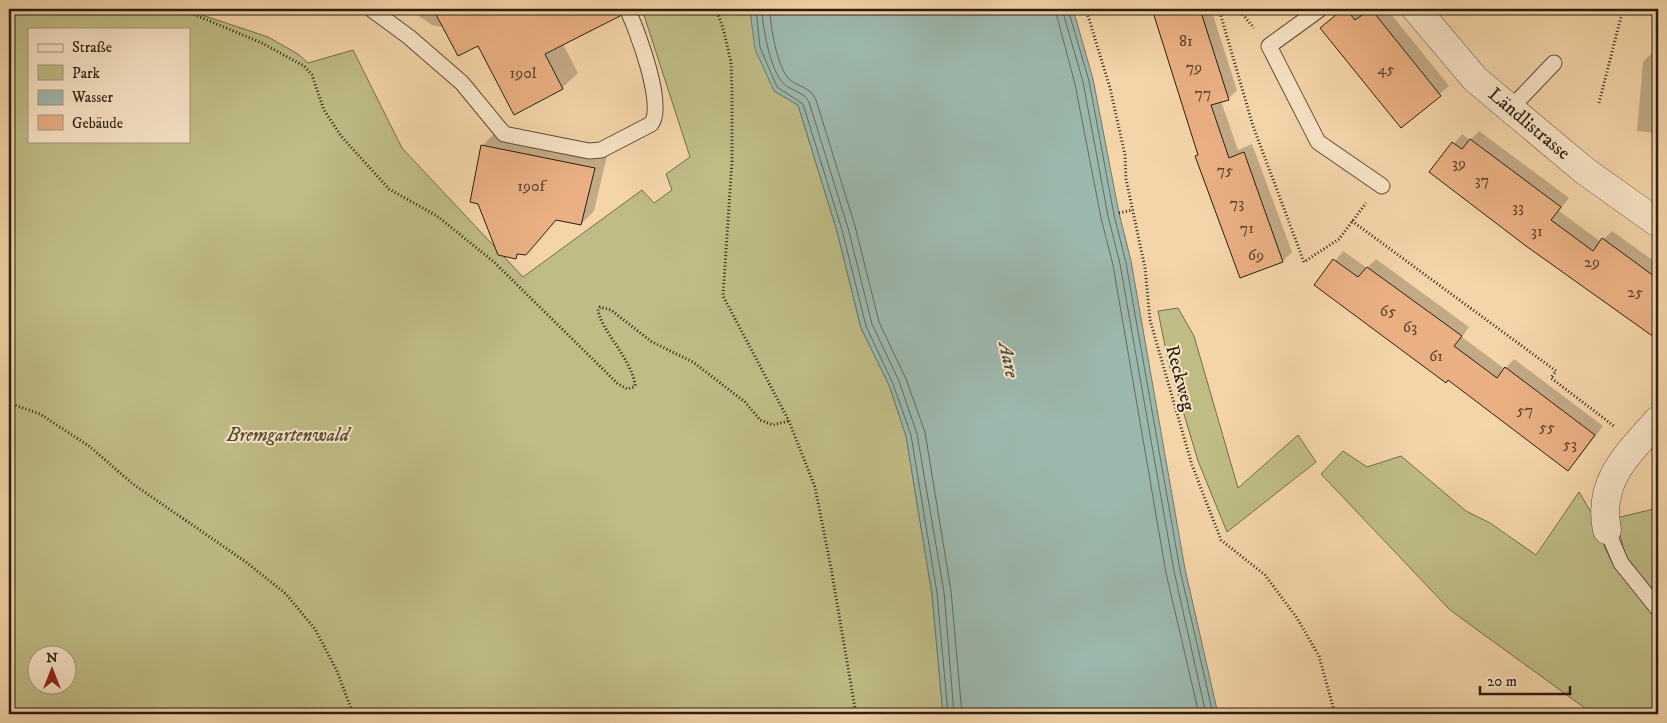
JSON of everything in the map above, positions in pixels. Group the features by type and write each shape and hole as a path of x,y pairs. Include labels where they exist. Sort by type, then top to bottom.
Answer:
{"street":[{"name":"Ländlistrasse","path":"1416,9 1475,79 1585,171 1658,223"},
{"path":"1606,530 1604,507 1610,482 1617,468 1658,420"}],"lane":[{"path":"371,9 409,37 462,83 504,134 581,150 597,151 651,124 655,120 655,106 646,56 637,28 627,9"},
{"path":"1320,9 1270,46 1318,142 1381,185"},
{"path":"1510,109 1554,63"},
{"path":"1606,530 1621,563 1658,609"}],"path":[{"path":"181,9 262,42 304,66 312,75 324,110 340,136 389,189 437,216 494,262 617,383 627,389 635,385 622,351 600,316 598,309 600,307 611,310 652,342 693,362 745,402 760,420 773,425 789,421"},
{"path":"716,9 723,28 731,62 732,89 732,161 723,296 789,421 815,487 833,577 856,714"},
{"name":"Reckweg","path":"1086,9 1110,88 1125,155 1126,179 1145,268 1150,320 1175,412 1192,465 1221,540 1265,575 1297,618 1319,656 1335,714"},
{"path":"1219,9 1253,126 1304,262 1339,239 1381,185"},
{"path":"1238,9 1252,26"},
{"path":"1599,103 1623,9"},
{"path":"1119,214 1133,210"},
{"path":"1352,222 1556,372 1551,378 1617,428"},
{"path":"9,403 40,414 89,446 133,484 246,562 286,594 315,629 338,672 352,714"}],"green space":[{"name":"Bremgartenwald","path":"9,9 184,9 268,37 298,54 308,63 353,50 402,148 523,277 642,190 654,203 672,190 666,174 690,157 642,9 751,9 751,18 774,91 798,105 837,231 861,328 889,385 906,436 932,594 943,714 9,714"},
{"path":"1178,308 1194,336 1238,488 1298,435 1316,462 1227,532 1198,461 1168,361 1158,311"},
{"path":"1343,451 1367,467 1401,456 1466,511 1490,523 1536,555 1579,492 1597,522 1605,548 1614,566 1658,616 1658,714 1593,714 1450,610 1321,474"},
{"path":"1658,508 1658,597 1625,555 1616,518"}],"water":[{"name":"Aare","path":"751,9 1073,9 1093,79 1119,213 1131,261 1185,569 1218,714 943,714 932,594 906,436 889,385 861,328 837,231 798,105 774,91 755,49"}],"building":[{"path":"433,9 618,9 620,16 545,54 563,89 514,115 478,46 458,56"},
{"path":"1152,9 1200,9 1229,100 1211,105 1229,158 1244,152 1283,262 1240,278 1195,156 1198,155"},
{"path":"1343,9 1346,9 1355,20 1371,9 1441,96 1401,128 1320,28"},
{"path":"1470,139 1561,207 1551,220 1593,251 1602,238 1658,279 1658,340 1526,246 1429,172 1452,142 1462,149"},
{"path":"481,145 595,168 581,225 556,220 526,255 517,254 516,259 498,255 478,204 470,202"},
{"path":"1333,259 1358,277 1367,267 1462,336 1454,346 1497,378 1505,367 1595,435 1568,471 1448,380 1446,383 1314,285"}]}
